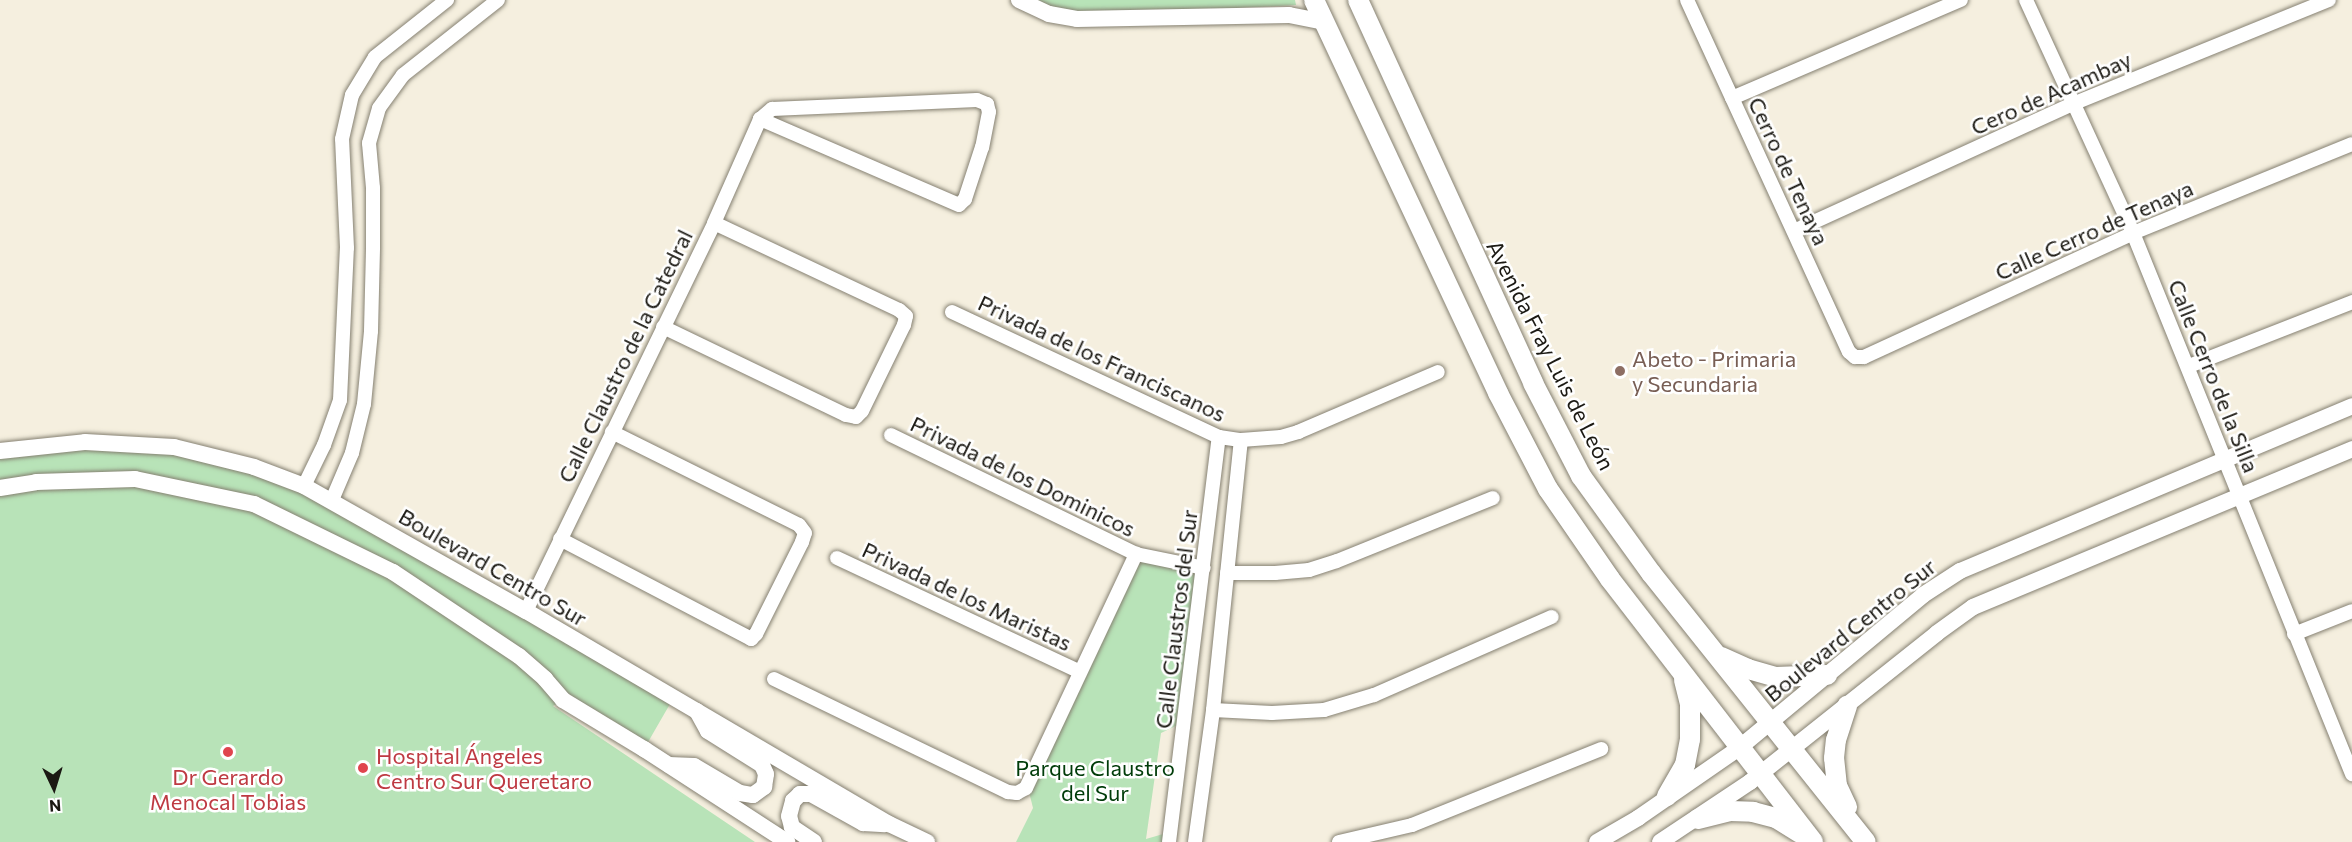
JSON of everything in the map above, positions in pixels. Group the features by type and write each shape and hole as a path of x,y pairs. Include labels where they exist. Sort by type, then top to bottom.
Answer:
{"main road":[{"path":"1314,0 1498,393 1548,489 1610,579 1812,842"},
{"name":"Avenida Fray Luis de León","path":"1358,0 1528,373 1581,476 1651,573 1861,836"},
{"path":"1718,656 1748,669 1776,677 1827,675"},
{"path":"1667,796 1685,765 1690,739 1690,704 1683,675"},
{"path":"1846,705 1836,740 1834,758 1838,786 1861,836"},
{"path":"1698,819 1730,811 1753,812 1776,818 1793,826 1812,842"}],"street":[{"path":"304,486 324,445 340,400 347,248 342,139 352,95 375,57 447,0"},
{"path":"332,500 352,453 364,404 373,247 373,188 369,143 379,108 403,75 498,0"},
{"path":"1018,0 1049,14 1077,19 1289,15 1325,22"},
{"name":"Cerro de Tenaya","path":"1687,0 1849,352 1855,357"},
{"path":"1732,98 1961,0"},
{"name":"Calle Cerro de la Silla","path":"2026,0 2133,233 2189,366 2294,634 2351,767"},
{"name":"Cero de Acambay","path":"1794,231 2075,103 2329,0"},
{"path":"977,100 987,104 989,112 982,147 968,191 965,199 959,205 760,119 772,108 977,100"},
{"name":"Calle Claustro de la Catedral","path":"526,611 714,223 760,119"},
{"name":"Calle Cerro de Tenaya","path":"1855,357 1864,357 2133,233 2352,144"},
{"path":"663,327 846,415 856,417 862,411 904,325 906,316 899,310 714,223"},
{"path":"347,248 373,247"},
{"path":"2189,366 2352,302"},
{"name":"Privada de los Franciscanos","path":"952,312 1219,437 1241,441 1281,437 1298,432 1438,372"},
{"path":"340,400 364,404"},
{"name":"Boulevard Centro Sur","path":"1597,842 1739,748 1923,595 1960,571 2225,457 2352,406"},
{"path":"560,539 751,639 756,634 802,542 804,532 799,525 612,432"},
{"name":"Privada de los Dominicos","path":"891,435 1136,554 1204,568"},
{"name":"Calle Claustros del Sur","path":"1169,842 1219,437"},
{"name":"Calle Claustros del Sur","path":"1195,842 1213,710 1241,441"},
{"name":"Boulevard Centro Sur","path":"0,451 85,442 174,447 254,467 304,486 526,611 889,824 927,842"},
{"path":"1660,842 1698,819 1760,774 1973,607 2352,449"},
{"path":"0,488 36,482 135,479 254,504 393,572 519,656 545,679 563,700 669,765 787,842"},
{"path":"1227,573 1275,573 1318,567 1493,498"},
{"name":"Privada de los Dominicos","path":"774,679 1008,792 1017,793 1026,788 1136,554"},
{"name":"Privada de los Maristas","path":"837,558 1080,672"},
{"path":"2294,634 2352,611"},
{"path":"1213,710 1272,713 1324,710 1374,695 1552,617"},
{"path":"1196,634 1221,635"},
{"path":"669,765 694,766 740,793 753,795 764,787 766,774 762,765 708,731 697,711"},
{"path":"1339,842 1412,825 1601,749"},
{"path":"814,842 792,827 789,816 792,801 800,794 811,794 863,823 889,824"}],"green space":[{"path":"1031,0 1295,0 1296,5 1080,17"},
{"path":"85,442 254,467 674,697 644,749 563,700 553,706 755,842 0,842 0,451"},
{"name":"Parque Claustro del Sur","path":"1136,554 1204,568 1184,722 1161,733 1146,839 1170,832 1169,842 1016,842 1033,808 1028,788"}],"place":[{"name":"Abeto - Primaria y Secundaria","path":"1620,371"},
{"name":"Dr Gerardo Menocal Tobias","path":"228,752"},
{"name":"Hospital Ángeles Centro Sur Queretaro","path":"363,768"}]}
